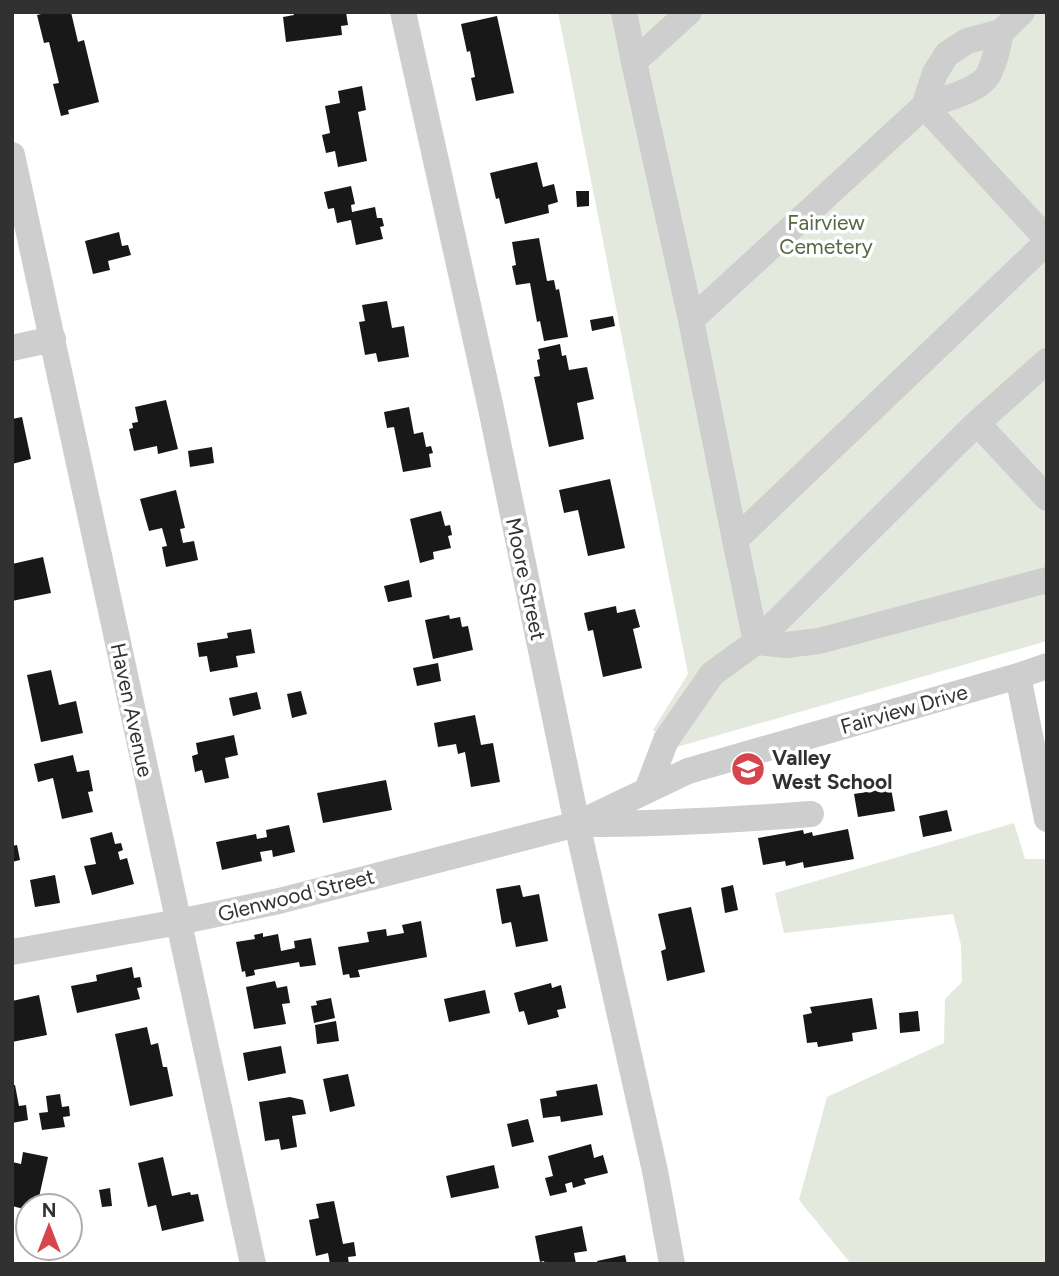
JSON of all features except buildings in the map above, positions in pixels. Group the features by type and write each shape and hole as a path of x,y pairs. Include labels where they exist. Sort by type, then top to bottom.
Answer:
{"street":[{"name":"Moore Street","path":"403,12 493,418 672,1264"},
{"path":"624,12 691,320 756,642"},
{"path":"634,62 689,12"},
{"path":"925,106 935,73 947,54 967,41 1001,32 1022,12"},
{"path":"691,320 925,106 967,91 987,78 995,59 1001,32"},
{"path":"735,540 1047,241 925,106"},
{"name":"Haven Avenue","path":"12,155 253,1264"},
{"path":"12,348 53,339"},
{"path":"647,790 666,740 712,674 756,642 977,423 1047,360"},
{"path":"977,423 1047,498"},
{"path":"756,642 786,645 819,642 1047,580"},
{"name":"Fairview Drive","path":"577,824 699,768 1047,666"},
{"path":"1018,676 1047,818"},
{"path":"577,824 727,821 811,814"},
{"name":"Glenwood Street","path":"12,952 279,901 577,824"}],"green space":[{"name":"Fairview Cemetery","path":"558,12 1047,12 1047,641 677,747 653,730 688,674"},
{"path":"1014,823 1025,859 1047,859 1047,1264 851,1264 799,1200 827,1097 944,1043 945,999 962,982 961,945 953,914 784,933 775,893"}],"place":[{"name":"Valley West School","path":"748,769"}]}
